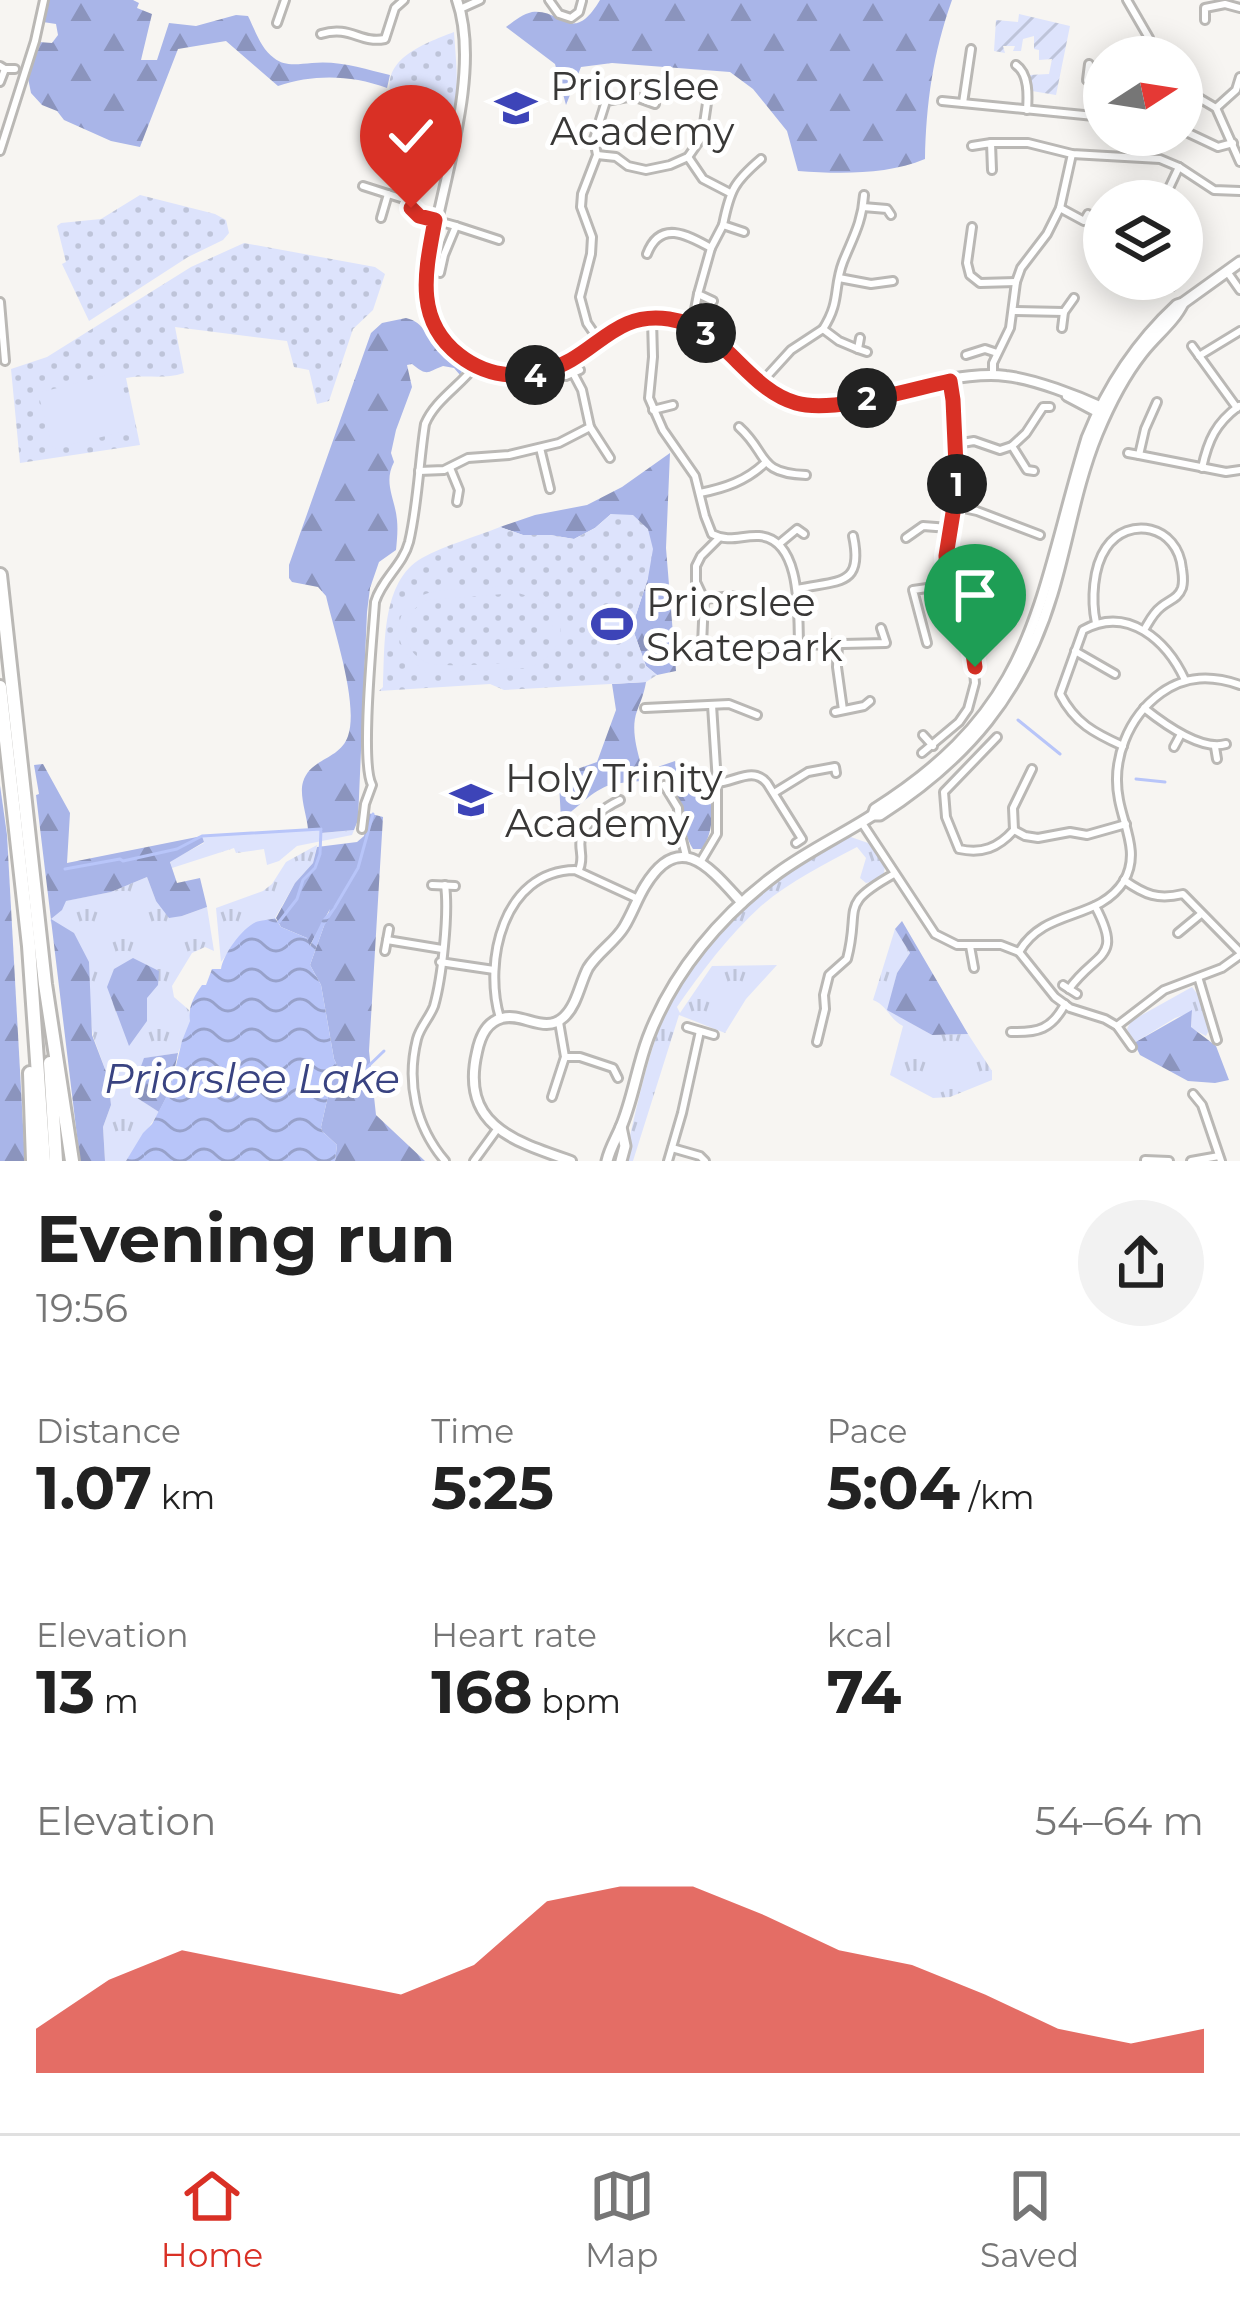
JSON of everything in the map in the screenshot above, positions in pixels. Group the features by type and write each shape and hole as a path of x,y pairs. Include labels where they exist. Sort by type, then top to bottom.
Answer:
{"highway":[{"path":"0,575 45,984 72,1161"},
{"path":"0,686 29,946 44,1161"},
{"path":"29,946 33,1161"},
{"path":"45,984 56,1161"}],"main road":[{"path":"614,1161 612,1142 622,1130 647,1039 698,950 742,903 778,874 880,815 940,773 975,738 1014,684 1047,610 1103,411 1183,303 1240,262"}],"street":[{"path":"0,151 44,0"},
{"path":"277,23 285,0"},
{"path":"321,34 331,26 373,41 386,40 395,8 404,0"},
{"path":"480,0 458,4 465,41 462,97 424,284 438,332 475,365 504,375 538,374 574,358 617,328 668,319 713,337 760,384 800,405 820,406 993,375 1012,376 1103,411"},
{"path":"550,0 559,14 571,18 582,1"},
{"path":"1127,0 1146,36"},
{"path":"1205,20 1205,8 1225,4 1240,8"},
{"path":"963,103 970,49"},
{"path":"1021,66 1027,110"},
{"path":"0,82 7,68"},
{"path":"1216,108 1236,90 1240,77"},
{"path":"598,339 580,297 591,254 592,237 581,208 597,155 594,139 606,101 633,96 655,104"},
{"path":"942,100 1083,115"},
{"path":"1203,100 1216,108 1240,162"},
{"path":"597,155 616,157 646,170 688,157 702,137 707,103"},
{"path":"0,115 10,119"},
{"path":"1203,140 1218,147 1233,143"},
{"path":"991,143 992,170"},
{"path":"972,146 1028,143 1072,154 1160,158 1214,190 1240,190"},
{"path":"993,375 993,362 1010,328 1016,282 1060,208 1072,154"},
{"path":"688,157 703,179 730,193"},
{"path":"692,326 730,193 761,159"},
{"path":"1172,180 1179,167"},
{"path":"363,186 407,200 415,213 500,240"},
{"path":"381,218 388,194"},
{"path":"760,384 791,350 823,329 836,304 842,263 860,225 864,195"},
{"path":"863,207 890,209"},
{"path":"1060,208 1083,219"},
{"path":"723,225 744,232"},
{"path":"440,273 456,226"},
{"path":"972,227 970,274 980,283 1016,282"},
{"path":"647,254 652,239 662,234 687,234 711,248"},
{"path":"1226,270 1240,290"},
{"path":"839,278 872,284 893,281"},
{"path":"698,294 713,301"},
{"path":"1062,328 1064,312 1074,298"},
{"path":"0,302 5,361"},
{"path":"1014,311 1064,312"},
{"path":"652,319 649,398 653,410 687,462 708,527 719,538 763,536 779,544 797,590 799,645"},
{"path":"823,329 862,350 860,338"},
{"path":"1199,356 1240,331"},
{"path":"1192,346 1239,407 1213,432 1202,468"},
{"path":"966,355 985,349 997,353"},
{"path":"362,829 372,785 368,737 375,602 409,542 430,412 475,365"},
{"path":"573,373 590,428 610,458"},
{"path":"922,753 968,709 975,683 972,647 948,585 946,556 957,488 950,381"},
{"path":"1139,455 1157,402"},
{"path":"653,410 673,405"},
{"path":"956,444 974,440 1000,450 1012,446 1026,434 1044,405"},
{"path":"417,471 540,448 590,428"},
{"path":"739,428 765,463 779,473 806,475"},
{"path":"1012,446 1027,470 1034,471"},
{"path":"540,448 550,489"},
{"path":"1128,453 1226,472 1240,470"},
{"path":"700,493 742,480 765,463"},
{"path":"450,467 459,490 457,502"},
{"path":"954,506 1040,535"},
{"path":"906,538 923,526 949,528"},
{"path":"779,544 798,528"},
{"path":"1096,624 1094,591 1106,548 1127,531 1156,531 1177,546 1183,584 1177,597 1157,610 1144,630"},
{"path":"797,590 844,579 853,572 858,560 853,536"},
{"path":"700,642 704,599 696,566 719,538"},
{"path":"961,612 986,596 986,577"},
{"path":"902,591 948,585"},
{"path":"913,590 927,643"},
{"path":"704,599 734,596"},
{"path":"986,596 1004,598"},
{"path":"1123,746 1089,730 1061,699 1060,688 1083,630 1119,622 1144,630 1168,650 1185,680"},
{"path":"758,651 799,645 886,644 881,628"},
{"path":"838,644 839,711 870,701"},
{"path":"1076,651 1115,674"},
{"path":"1098,677 1104,667"},
{"path":"1019,952 1030,935 1050,922 1095,906 1124,880 1131,861 1117,788 1123,746 1144,708 1185,680 1214,677 1240,685"},
{"path":"700,861 717,834 712,705"},
{"path":"645,708 737,706 757,715"},
{"path":"1144,708 1181,734 1215,747 1226,744"},
{"path":"743,720 748,710"},
{"path":"1174,747 1181,734"},
{"path":"923,735 933,746"},
{"path":"997,736 944,792 946,817 958,849 974,852 999,844 1015,830"},
{"path":"1215,747 1217,759"},
{"path":"774,793 808,772 835,766"},
{"path":"1015,830 1013,808 1031,769"},
{"path":"717,783 760,775 802,838"},
{"path":"664,785 678,808 686,856"},
{"path":"579,870 582,835 620,800"},
{"path":"610,805 616,813"},
{"path":"862,822 935,934 948,943 1000,945 1019,952 1055,997 1105,1018 1132,1047"},
{"path":"1015,830 1038,838 1070,832 1087,835 1126,824"},
{"path":"556,1161 498,1128 478,1106 472,1087 484,1030 508,1016 559,1022 588,968 625,926 646,883 676,856 700,861 742,903"},
{"path":"500,1018 492,988 494,970 502,928 524,890 557,872 579,870 638,899"},
{"path":"804,1034 818,1039 829,975 847,958 857,900 894,874"},
{"path":"1117,1026 1164,990 1199,979 1240,954 1184,894 1145,895 1124,880"},
{"path":"432,885 455,886"},
{"path":"445,885 447,916 432,1012 417,1036 413,1081 422,1127 445,1161"},
{"path":"1077,994 1066,987 1102,957 1108,946 1107,928 1095,906"},
{"path":"1178,933 1201,914"},
{"path":"385,951 389,929"},
{"path":"387,940 442,950"},
{"path":"970,946 974,968"},
{"path":"440,962 494,970"},
{"path":"1199,979 1217,1040"},
{"path":"1011,1032 1042,1030 1055,1022 1064,1004"},
{"path":"552,1097 566,1057 559,1022"},
{"path":"687,1027 714,1035"},
{"path":"668,1161 700,1030"},
{"path":"566,1057 613,1068 617,1078"},
{"path":"547,1084 557,1087"},
{"path":"1191,1161 1220,1159 1202,1105 1193,1094"},
{"path":"474,1161 498,1128"},
{"path":"672,1148 705,1161"},
{"path":"537,1150 571,1161"},
{"path":"1144,1160 1168,1161"}],"green space":[{"path":"46,0 139,3 137,8 152,14 141,60 157,60 169,23 196,26 248,16 262,44 278,61 371,70 390,75 387,88 332,78 278,86 226,41 178,49 140,147 111,141 64,120 31,93 28,78 39,42 52,43 58,35 56,24 43,22"},
{"path":"600,0 952,0 932,79 925,159 879,171 798,171 787,131 753,89 730,72 612,63 581,67 566,105 555,64 506,27 532,12 567,22 582,21"},
{"path":"1019,14 1070,26 1056,95 1032,91 1029,75 1049,74 1052,59 1039,60 1034,36 1023,39 1021,51 1003,46 1005,53 994,51 996,20 1018,22"},
{"path":"454,32 456,96 446,132 412,125 394,103 391,76 405,56"},
{"path":"140,195 215,214 226,220 229,233 89,321 62,264 66,262 57,226 101,219"},
{"path":"244,243 375,267 385,274 373,310 353,329 329,401 317,404 309,370 294,367 287,341 175,327 184,373 126,378 140,445 20,463 11,369 47,357 191,267"},
{"path":"406,318 421,327 439,352 462,371 460,375 443,366 425,372 407,365 412,387 391,453 396,550 379,562 367,612 358,820 354,830 321,833 321,829 308,829 303,782 312,768 344,744 350,706 326,596 318,587 292,582 289,565 371,333 382,323"},
{"path":"119,372 134,429 53,449 38,393"},
{"path":"670,453 666,548 676,671 657,675 646,666 632,627 648,578 611,514 574,539 523,535 500,527 587,505"},
{"path":"611,514 633,515 648,529 653,549 632,627 646,666 657,675 646,682 379,691 392,598 409,568 422,558 500,527 523,535 574,539"},
{"path":"524,586 551,602 558,614 559,639 542,661 527,668 427,673 403,649 402,614 417,598 440,591","holes":["518,593 541,600 551,616 553,632 547,647 533,659 433,664 417,656 407,640 409,616 427,600"]},
{"path":"646,682 634,726 643,772 675,761 679,783 707,783 711,825 702,849 693,849 689,841 669,776 604,787 561,820 559,783 597,762 616,710 612,684"},
{"path":"43,764 70,813 67,863 202,836 204,842 170,862 177,883 200,878 207,907 169,918 147,877 111,892 66,901 51,919 74,933 89,962 92,1035 108,1077 111,1105 103,1127 105,1161 80,1161 36,795 34,765"},
{"path":"0,785 7,835 25,1161 0,1161"},
{"path":"368,813 383,817 369,1051 376,1115 425,1161 335,1161 337,1145 321,1127 332,1078 339,1069 321,985 310,965 330,909 309,947 307,938 281,927 276,918 295,883 313,863 317,847 357,842 364,836"},
{"path":"321,829 322,833 354,830 352,835 297,846 267,865 264,849 236,853 234,848 172,868 170,861 204,843 202,836"},
{"path":"848,836 868,843 885,865 884,873 866,883 860,878 866,858 857,847 783,889 737,929 677,1007 680,1013 712,966 777,965 746,999 725,1033 679,1015 633,1161 624,1161 657,1036 690,966 742,909"},
{"path":"317,845 313,863 275,918 249,928 221,962 216,908 263,891 286,862"},
{"path":"147,877 156,901 182,916 207,907 214,951 205,947 192,953 172,986 191,1021 178,1053 145,1058 132,1094 159,1112 126,1161 105,1161 103,1127 111,1105 108,1077 93,1036 89,1002 50,920 65,901 111,892"},
{"path":"902,921 968,1034 932,1035 887,1010 897,973 910,953 895,929"},
{"path":"895,929 910,953 897,973 888,1010 932,1035 968,1034 992,1071 992,1080 950,1097 933,1098 890,1075 903,1026 873,1000"},
{"path":"133,958 159,971 158,985 147,998 147,1021 129,1046 107,987 114,969"},
{"path":"1192,987 1209,1030 1206,1036 1191,1028 1192,1012 1134,1043 1127,1029 1131,1021"},
{"path":"1192,1010 1191,1027 1216,1046 1229,1080 1188,1081 1140,1055 1134,1043"},
{"path":"178,1053 170,1090 159,1112 131,1094 144,1058"}],"water":[{"name":"Priorslee Lake","path":"334,907 310,965 321,985 339,1069 332,1078 321,1127 337,1145 335,1161 126,1161 170,1090 192,1003 212,969 221,969 244,930 275,918 281,927 307,938 310,946"}],"waterway":[{"path":"1018,720 1060,754"},
{"path":"1136,779 1165,782"},
{"path":"335,907 358,868 373,814"},
{"path":"65,869 177,849 202,836 321,829 315,868 279,922"},
{"path":"339,1071 357,1077 384,1051"},
{"path":"138,1083 152,1077"}],"place":[{"name":"Priorslee Academy","path":"516,108"},
{"name":"Priorslee Skatepark","path":"612,624"},
{"name":"Holy Trinity Academy","path":"471,800"}],"route":[{"path":"411,208 435,220 424,284 431,318 459,356 488,371 538,374 574,358 617,328 635,321 668,319 713,337 760,384 800,405 841,404 950,381 957,488 946,556 948,585 961,612 975,667"}]}
